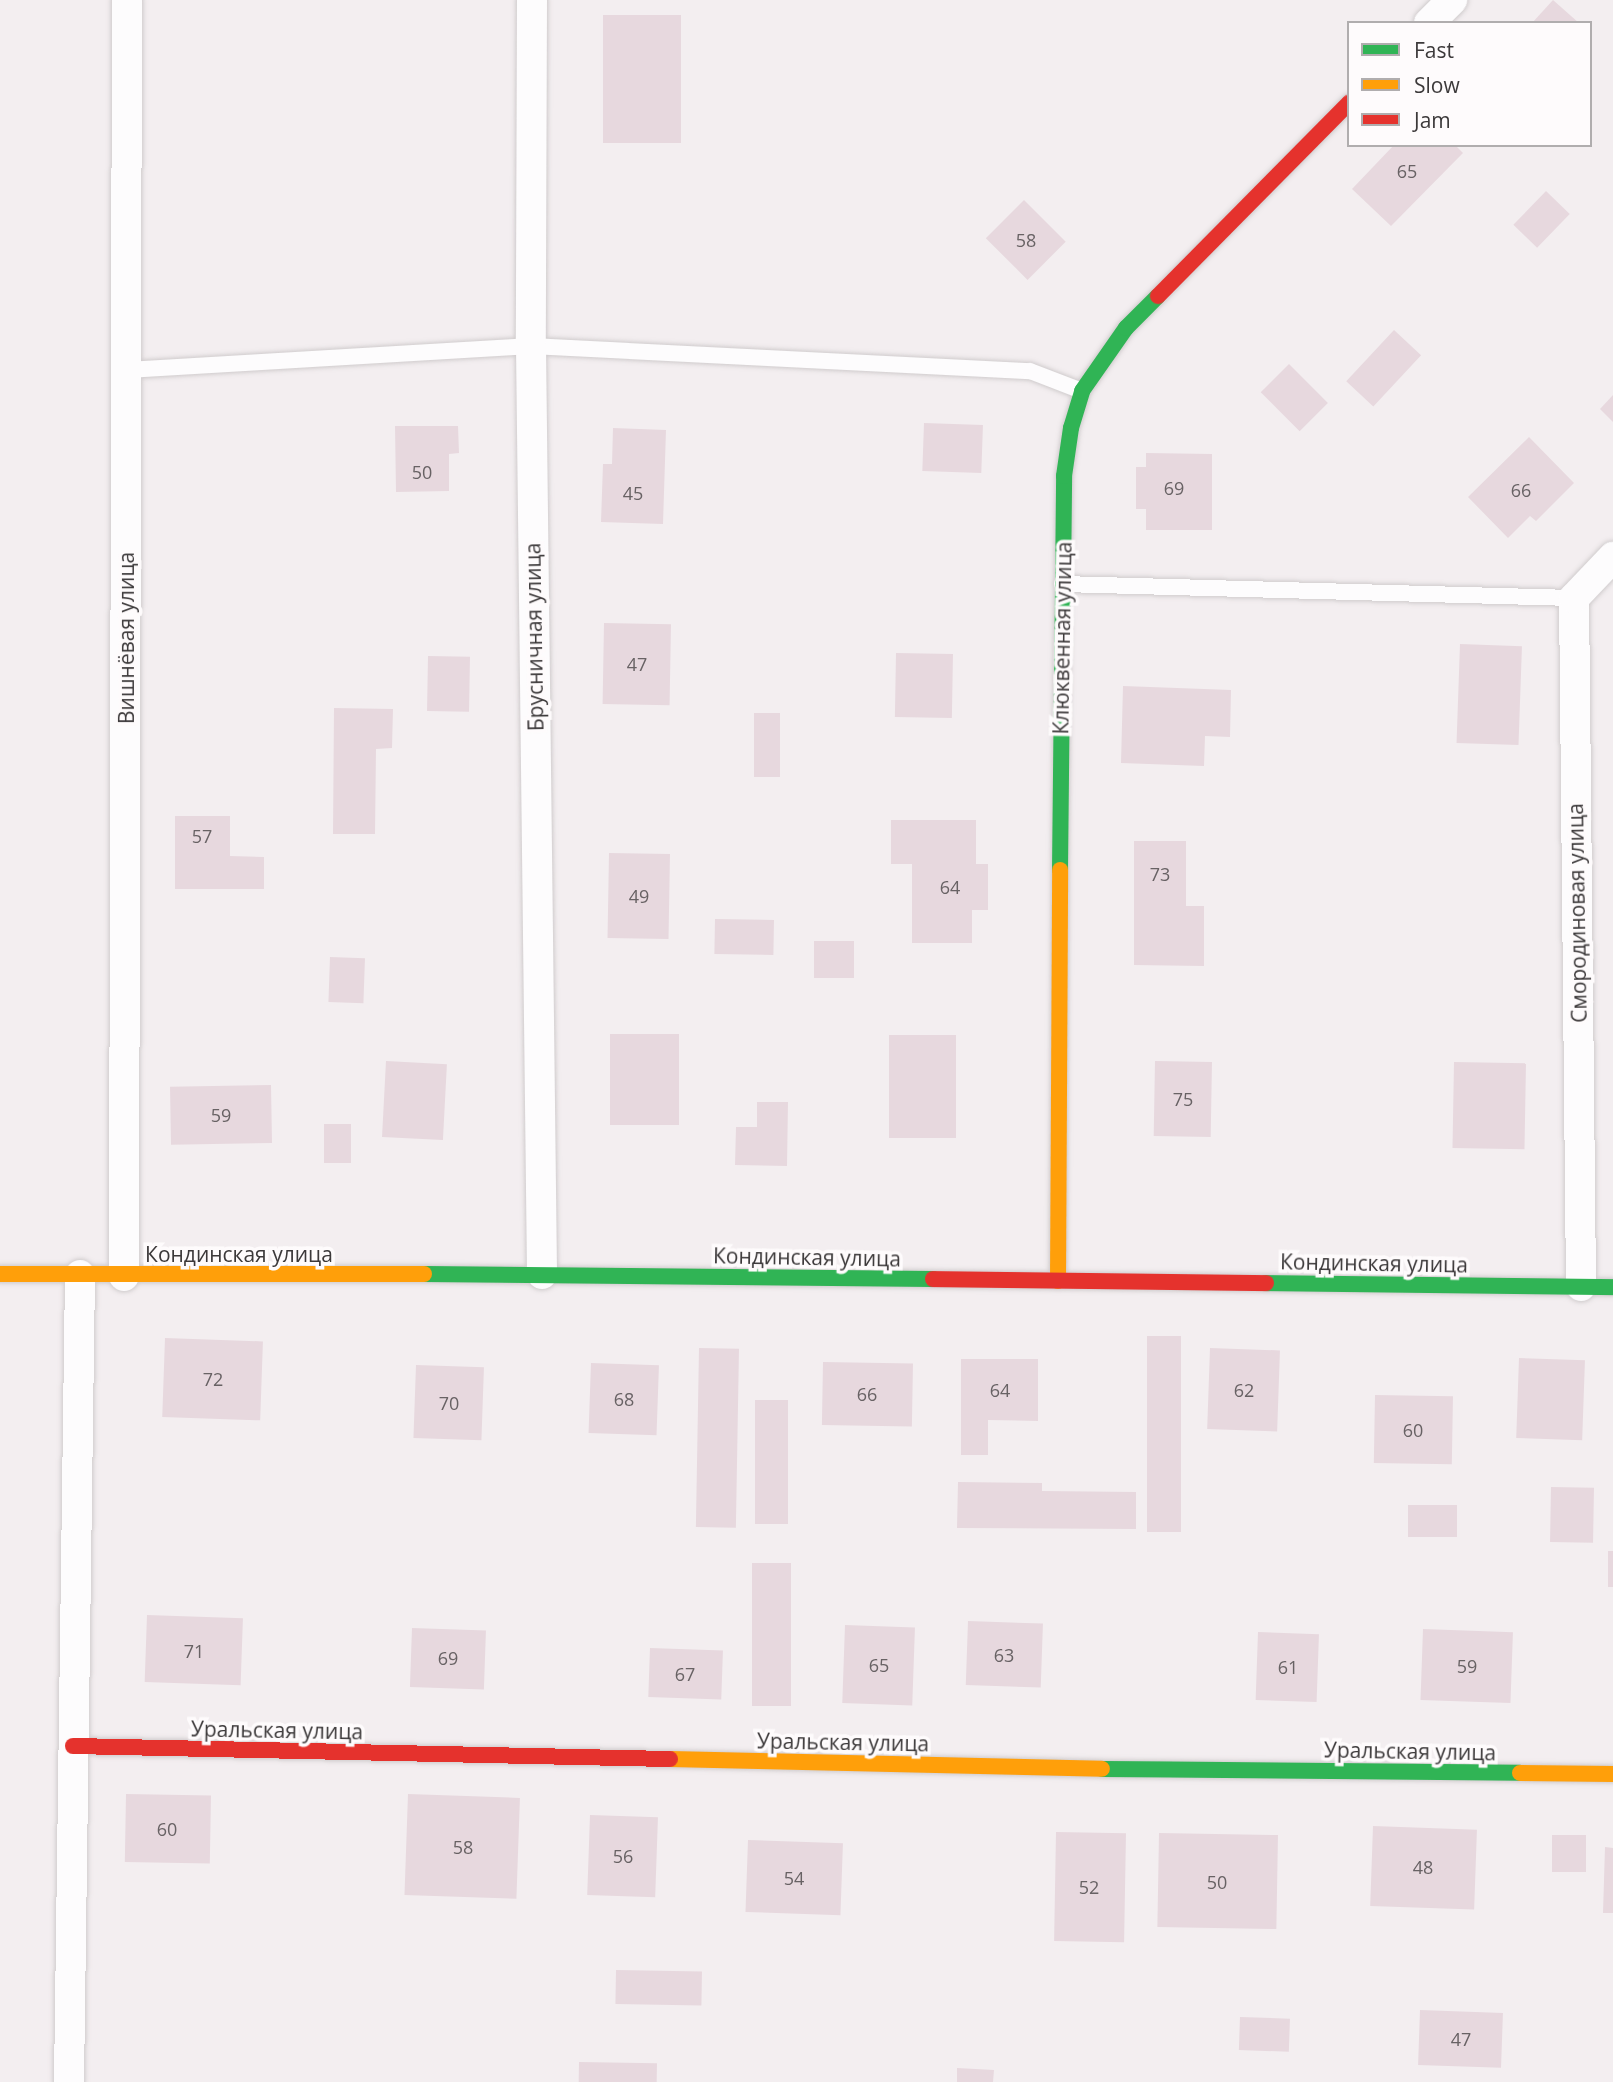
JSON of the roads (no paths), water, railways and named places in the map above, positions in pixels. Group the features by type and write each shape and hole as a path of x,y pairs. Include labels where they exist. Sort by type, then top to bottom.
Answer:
{"street":[{"name":"Вишнёвая улица","path":"124,1276 127,0"},
{"name":"Брусничная улица","path":"532,0 531,346 542,1274"},
{"path":"1431,21 1452,0"},
{"name":"Клюквенная улица","path":"1058,1281 1064,476 1082,391 1126,328 1347,105"},
{"path":"1574,598 1613,557"},
{"name":"Смородиновая улица","path":"1574,598 1581,1286"},
{"name":"Кондинская улица","path":"0,1274 542,1274 1613,1287"},
{"path":"69,2082 80,1275"},
{"name":"Уральская улица","path":"73,1746 1107,1769 1613,1774"}],"lane":[{"path":"127,370 531,346 1030,371 1082,391"},
{"path":"1062,584 1574,598"}]}
